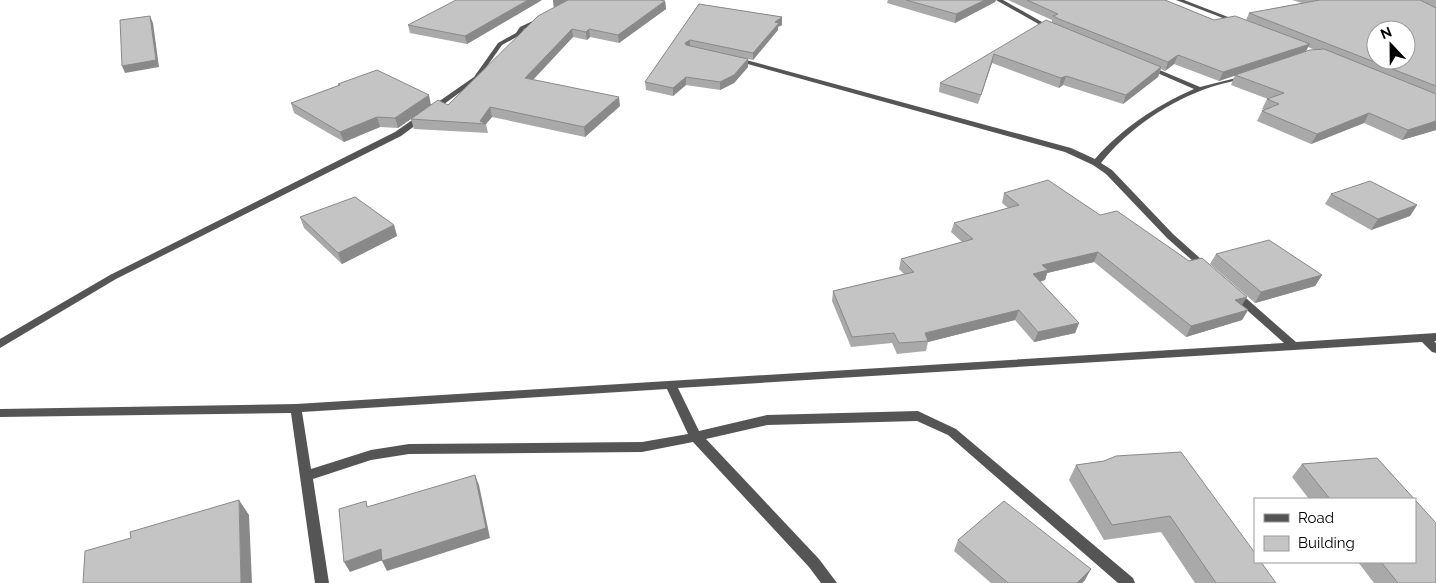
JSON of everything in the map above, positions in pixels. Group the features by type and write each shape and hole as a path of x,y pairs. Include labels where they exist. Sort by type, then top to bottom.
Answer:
{"street":[{"path":"999,0 1062,34"},
{"path":"1179,0 1242,24"},
{"path":"0,344 113,277 398,134 476,78 500,44 518,34 522,28 546,16"},
{"path":"729,58 1068,150 1096,163 1109,172 1170,236 1214,275"},
{"path":"1144,66 1199,89"},
{"path":"1096,163 1109,146 1155,113 1199,89 1223,84 1257,72"},
{"path":"1228,288 1294,346"},
{"path":"0,413 296,408 1430,337 1436,349"},
{"path":"671,385 696,437 814,563 830,583"},
{"path":"296,408 322,583"},
{"path":"306,476 371,455 409,449 642,447 696,437 767,420 918,416 952,432 1128,583"}],"building":[{"path":"456,0 528,0 465,36 408,25"},
{"path":"568,0 665,1 618,35 589,29 586,32 572,29 525,78 619,97 584,127 490,107 480,121 486,124 411,119 438,100 448,105 538,16"},
{"path":"906,0 985,0 956,14"},
{"path":"1027,0 1165,0 1214,20 1235,16 1310,44 1223,72 1178,55 1168,62 1059,19 1053,16 1058,14"},
{"path":"1320,0 1420,0 1436,8 1436,86 1395,70 1416,70 1416,20 1366,20 1366,59 1249,13"},
{"path":"699,4 782,17 775,22 779,23 753,53 690,40 685,43 686,45 748,59 734,75 720,82 686,77 673,88 645,82"},
{"path":"150,16 156,60 122,66 120,20"},
{"path":"1046,20 1161,67 1126,95 1066,76 1061,78 994,54 981,95 940,83"},
{"path":"1324,49 1366,66 1366,70 1376,70 1436,94 1436,121 1408,130 1369,113 1317,134 1262,111 1279,104 1267,99 1284,93 1235,75 1310,50"},
{"path":"377,70 429,95 395,118 377,117 340,132 291,103 340,85 338,84"},
{"path":"1048,180 1100,215 1117,211 1189,261 1202,258 1247,297 1235,300 1248,310 1191,326 1098,252 1042,265 1048,270 1033,274 1079,323 1038,332 1019,310 925,333 928,341 899,343 894,333 852,337 833,291 914,272 901,259 973,239 954,223 1019,205 1004,193"},
{"path":"1370,181 1417,205 1378,219 1331,194"},
{"path":"355,197 394,225 338,253 300,217"},
{"path":"1269,240 1322,275 1261,292 1216,254"},
{"path":"1181,452 1254,552 1254,563 1262,563 1276,583 1216,583 1170,516 1112,525 1076,465 1104,461 1116,456"},
{"path":"1377,458 1413,498 1329,498 1302,464"},
{"path":"475,475 486,528 382,561 381,549 344,562 339,509 366,501 367,507"},
{"path":"239,500 241,583 83,583 85,551 131,538 130,532"},
{"path":"1004,501 1091,569 1077,583 1008,583 958,540"},
{"path":"1416,501 1436,523 1436,583 1398,583 1382,563 1416,563"}]}
